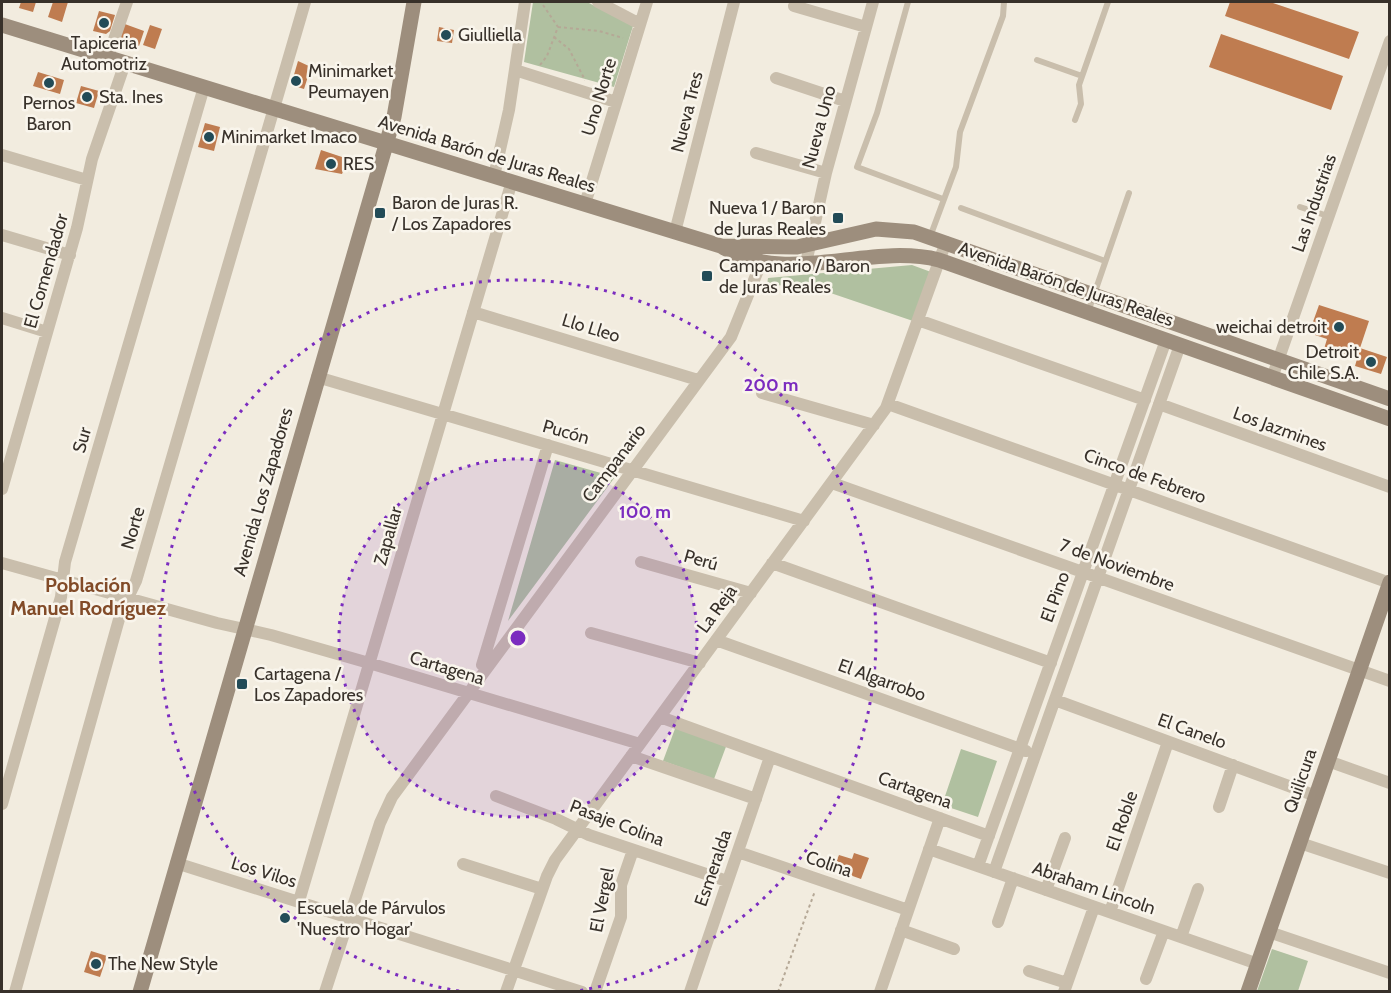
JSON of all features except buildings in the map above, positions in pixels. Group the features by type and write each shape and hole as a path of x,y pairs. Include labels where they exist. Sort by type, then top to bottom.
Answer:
{"street":[{"path":"108,57 127,2"},
{"name":"Norte","path":"15,992 121,612 136,581 305,2"},
{"name":"Avenida Los Zapadores","path":"140,992 243,629 387,143 401,88 414,2"},
{"path":"495,176 525,2"},
{"path":"598,2 640,24"},
{"name":"Uno Norte","path":"585,204 647,2"},
{"name":"Nueva Tres","path":"675,232 734,2"},
{"name":"Nueva Uno","path":"806,263 826,173 873,2"},
{"path":"794,6 866,27"},
{"name":"Avenida Barón de Juras Reales","path":"2,25 721,246 742,258 761,263 806,263 895,254 939,260 1389,419"},
{"name":"Las Industrias","path":"1272,378 1388,49"},
{"name":"El Comendador","path":"2,489 4,468 69,255 99,133 125,63"},
{"path":"515,70 616,102"},
{"path":"776,78 845,100"},
{"name":"Sur","path":"2,804 61,597 65,562 204,87"},
{"path":"756,153 826,173"},
{"path":"2,155 87,180"},
{"name":"Zapallar","path":"299,901 512,181"},
{"name":"Avenida Barón de Juras Reales","path":"721,246 782,247 810,244 876,229 895,229 930,237 1389,399"},
{"path":"2,235 69,255"},
{"name":"La Reja","path":"506,992 551,867 888,404 946,242"},
{"name":"Campanario","path":"325,992 348,916 388,804 479,675 735,331 761,263"},
{"name":"Llo Lleo","path":"473,312 698,380"},
{"path":"2,318 47,332"},
{"path":"918,320 1145,400"},
{"name":"El Pino","path":"978,866 1145,400 1173,343"},
{"name":"El Pino","path":"994,872 1159,404 1173,343"},
{"name":"Pucón","path":"317,377 804,521"},
{"path":"762,393 874,425"},
{"name":"Cinco de Febrero","path":"888,404 1389,583"},
{"name":"Los Jazmines","path":"1159,404 1389,487"},
{"name":"Campanario","path":"479,675 548,445"},
{"name":"7 de Noviembre","path":"832,483 1389,681"},
{"name":"Cartagena","path":"2,562 369,663 640,744"},
{"name":"Perú","path":"641,562 751,593"},
{"path":"772,563 1051,663"},
{"name":"Quilicura","path":"1248,992 1389,583"},
{"path":"591,633 700,663"},
{"name":"El Algarrobo","path":"716,640 1036,754"},
{"name":"El Canelo","path":"1055,700 1316,796"},
{"name":"Cartagena","path":"660,717 989,836"},
{"name":"El Roble","path":"1110,912 1168,742"},
{"path":"631,756 756,799"},
{"name":"Esmeralda","path":"693,990 727,881 770,757"},
{"path":"1328,761 1389,783"},
{"path":"1219,807 1233,765"},
{"name":"Pasaje Colina","path":"496,796 633,850 727,881"},
{"path":"880,992 940,818"},
{"path":"1046,890 1065,838"},
{"path":"1300,843 1389,873"},
{"name":"Abraham Lincoln","path":"929,849 1258,964"},
{"name":"El Vergel","path":"595,992 621,917 621,885 633,850"},
{"name":"Colina","path":"738,852 908,910"},
{"name":"Los Vilos","path":"176,863 582,992"},
{"path":"463,864 542,889"},
{"name":"Abraham Lincoln","path":"998,922 1013,878"},
{"path":"1181,937 1198,890"},
{"path":"1029,971 1066,987 1094,907"},
{"path":"901,930 954,949"},
{"name":"Abraham Lincoln","path":"1146,979 1164,931"},
{"path":"1269,932 1389,973"}],"lane":[{"path":"908,2 877,113 857,167 943,200"},
{"path":"930,237 956,167 960,132 1003,16 1004,2"},
{"path":"1075,120 1081,104 1079,85 1108,2"},
{"path":"1037,60 1082,76"},
{"path":"1088,312 1129,193"},
{"path":"1300,207 1328,216"},
{"path":"961,208 1105,261"}],"path":[{"path":"541,2 558,27"},
{"path":"532,76 547,56 558,27"},
{"path":"558,27 599,31 635,41"},
{"path":"554,38 569,49 592,94"},
{"path":"778,992 815,890"}],"green space":[{"path":"533,2 587,2 633,26 614,87 524,62"},
{"path":"912,265 931,272 913,321 810,286 767,285 768,278"},
{"path":"555,460 615,477 508,621"},
{"path":"676,726 727,744 714,779 663,761"},
{"path":"961,749 997,761 978,817 942,805"},
{"path":"1272,949 1308,961 1298,991 1257,991"}],"place":[{"name":"Tapiceria Automotriz","path":"104,23"},
{"name":"Giulliella","path":"446,35"},
{"name":"Minimarket Peumayen","path":"296,81"},
{"name":"Pernos Baron","path":"49,83"},
{"name":"Sta. Ines","path":"87,97"},
{"name":"Minimarket Imaco","path":"209,137"},
{"name":"RES","path":"331,164"},
{"name":"Baron de Juras R. / Los Zapadores","path":"380,213"},
{"name":"Nueva 1 / Baron de Juras Reales","path":"838,218"},
{"name":"Campanario / Baron de Juras Reales","path":"707,276"},
{"name":"weichai detroit","path":"1339,327"},
{"name":"Detroit Chile S.A.","path":"1371,362"},
{"name":"Cartagena / Los Zapadores","path":"242,684"},
{"name":"Escuela de Párvulos 'Nuestro Hogar'","path":"285,918"},
{"name":"The New Style","path":"96,964"}],"district":[{"name":"Población Manuel Rodríguez","path":"88,596"}]}
